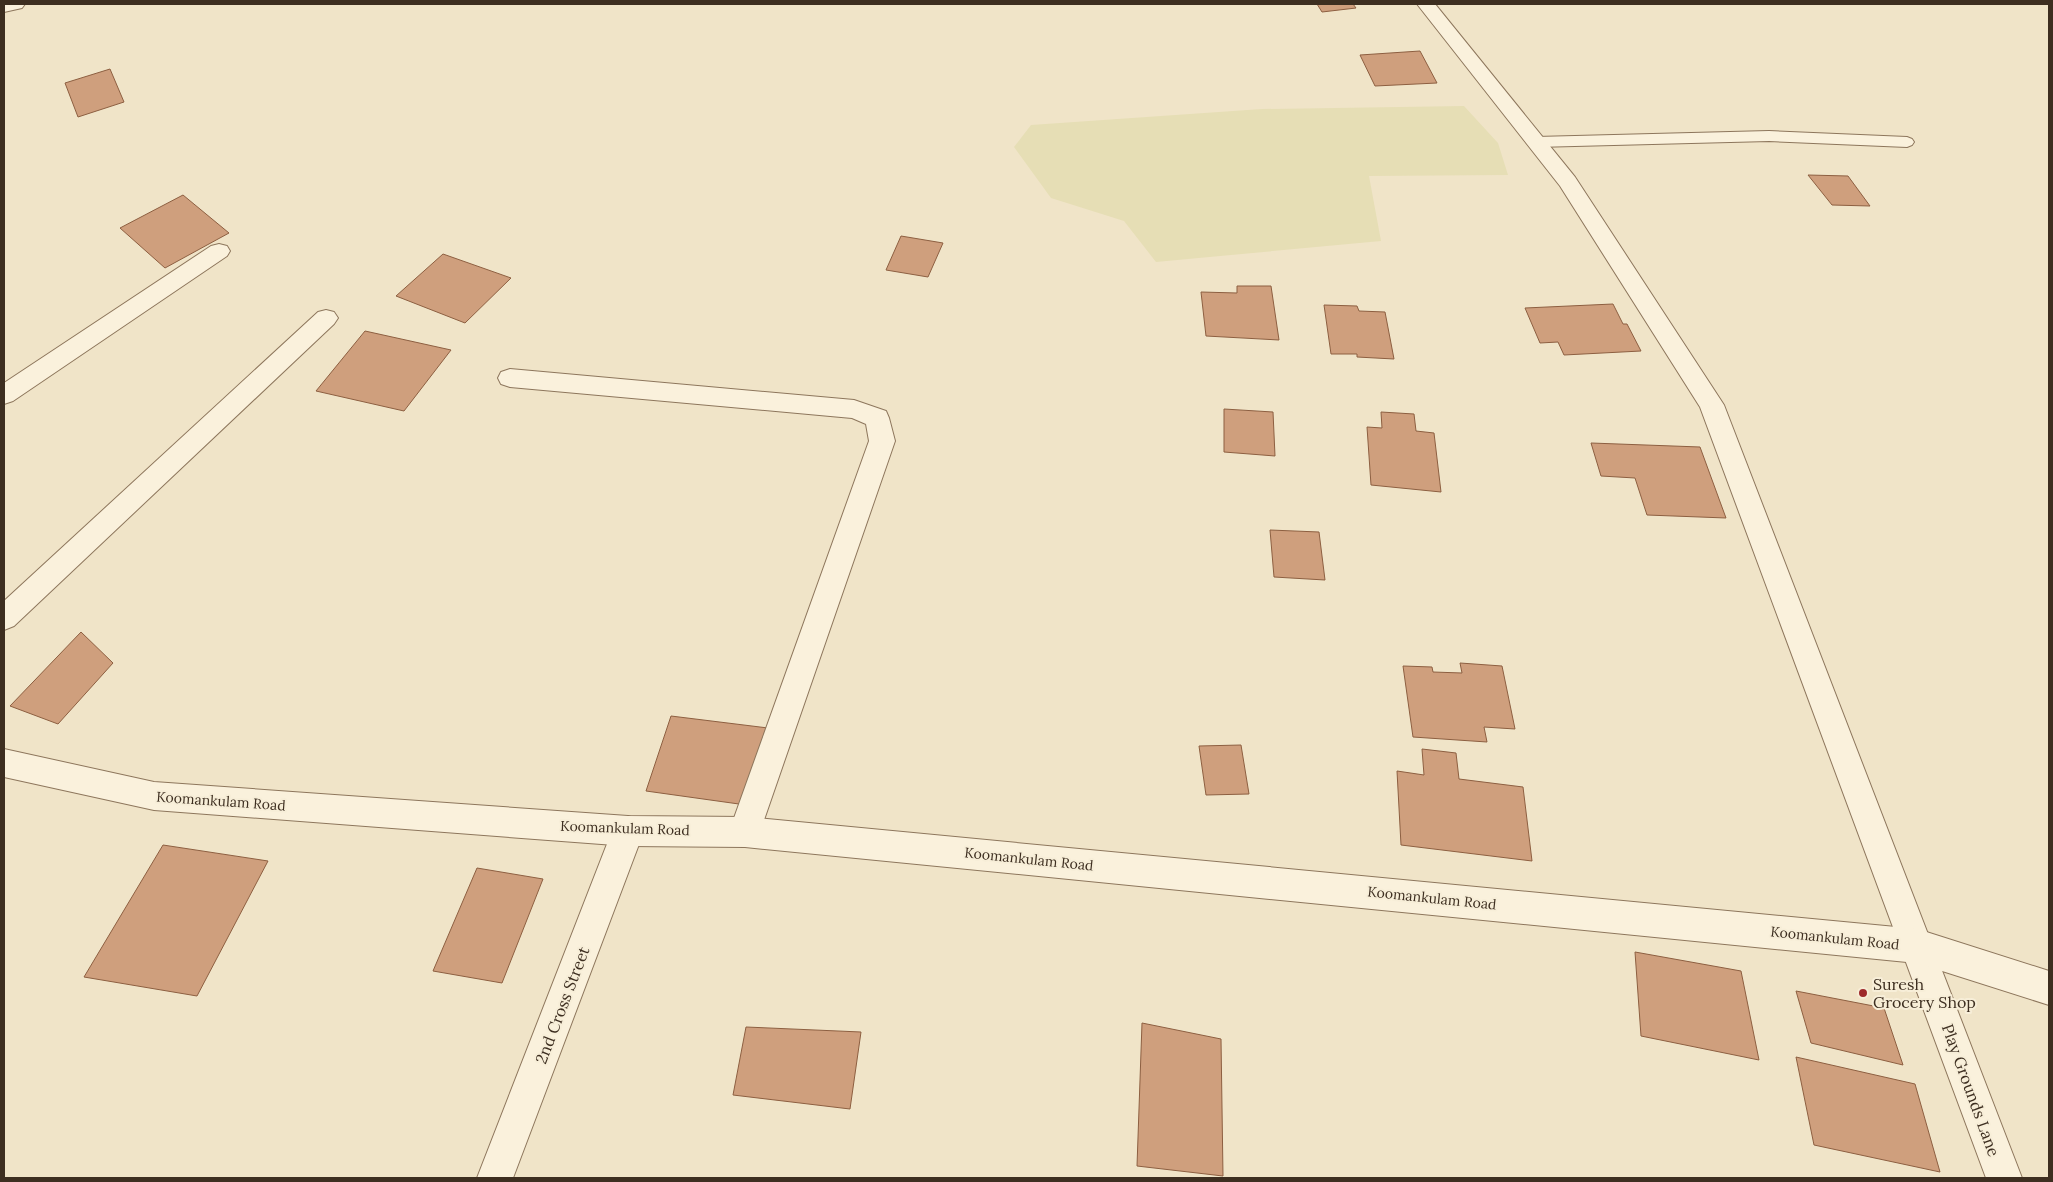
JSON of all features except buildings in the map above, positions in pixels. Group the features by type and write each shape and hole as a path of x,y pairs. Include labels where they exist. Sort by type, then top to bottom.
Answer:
{"street":[{"path":"4,8 16,4"},
{"name":"Play Grounds Lane","path":"1426,4 1568,182 1712,405 2004,1178"},
{"path":"4,395 219,251"},
{"path":"4,618 326,318"},
{"path":"510,378 854,409 877,418 882,441 746,832"},
{"name":"Koomankulam Road","path":"4,763 154,796 628,831 746,832 1917,946 2049,988"},
{"name":"2nd Cross Street","path":"496,1178 628,831"}],"lane":[{"path":"1536,142 1769,136 1908,142"}],"shaded area":[{"path":"1464,106 1498,143 1508,175 1369,176 1381,241 1156,262 1124,221 1051,198 1014,147 1031,125 1262,109"}],"place":[{"name":"Suresh Grocery Shop","path":"1863,993"}]}
